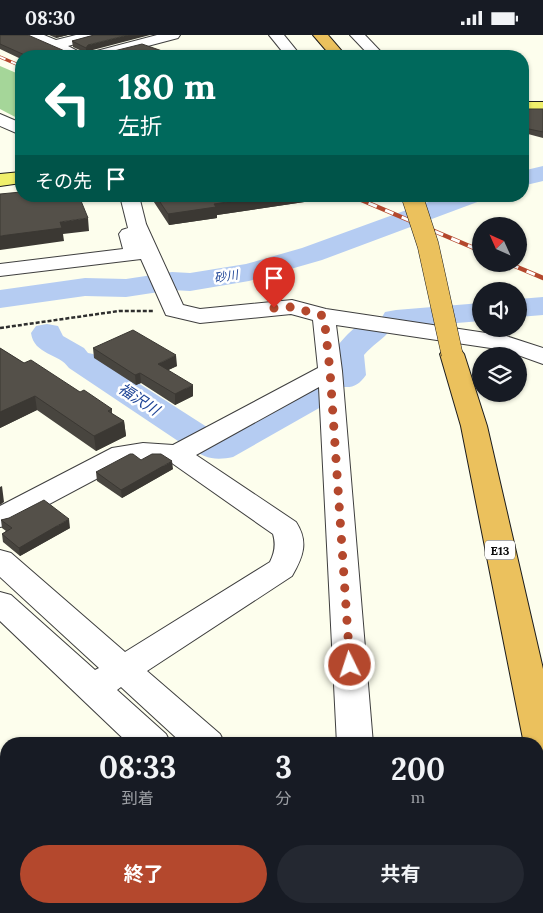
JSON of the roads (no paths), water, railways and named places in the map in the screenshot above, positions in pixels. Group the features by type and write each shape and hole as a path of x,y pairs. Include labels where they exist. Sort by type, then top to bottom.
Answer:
{"highway":[{"path":"320,35 334,50"},
{"name":"E13","path":"414,202 428,245 452,354 474,426 541,737"},
{"name":"E13","path":"452,354 458,427 523,737"}],"main road":[{"path":"529,107 543,107"},
{"path":"0,180 15,179"}],"street":[{"path":"32,35 66,50"},
{"path":"54,45 92,35"},
{"path":"276,35 289,50"},
{"path":"357,35 372,50"},
{"path":"117,50 170,36"},
{"path":"0,119 15,127"},
{"path":"130,202 136,224 173,307 200,316 292,307 324,316 506,343 527,349 543,357"},
{"path":"0,270 134,254 129,234"},
{"path":"324,316 330,371 355,737"},
{"path":"177,454 330,371"},
{"path":"0,517 122,454 160,450 177,454 286,529 290,538 289,554 280,569 92,689"},
{"path":"0,560 199,737"},
{"path":"0,603 145,737"}],"waterway":[{"name":"砂川","path":"529,177 543,173"},
{"name":"砂川","path":"0,299 85,287 126,288 172,281 190,282 249,272 312,254 454,202"},
{"name":"福沢川","path":"527,307 543,306"},
{"name":"福沢川","path":"396,319 472,313"},
{"name":"福沢川","path":"346,378 349,375 348,354 361,339 375,329"},
{"name":"福沢川","path":"47,333 48,340 73,355"},
{"name":"福沢川","path":"81,361 197,437"},
{"name":"福沢川","path":"210,445 220,449 316,396"}],"railway":[{"path":"0,57 15,63"},
{"path":"366,202 472,247"},
{"path":"528,272 543,278"}]}
